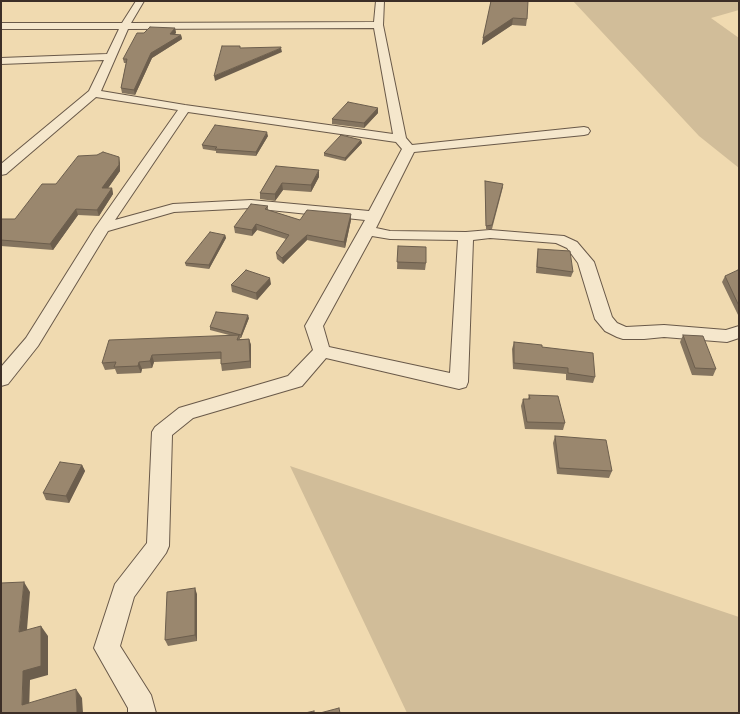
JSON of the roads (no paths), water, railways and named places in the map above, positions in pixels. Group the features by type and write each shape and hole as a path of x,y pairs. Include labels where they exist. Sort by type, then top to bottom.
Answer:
{"street":[{"path":"1,171 94,92 125,25 140,1"},
{"path":"380,1 378,25 400,139 409,148"},
{"path":"1,26 378,25"},
{"path":"1,61 109,57"},
{"path":"94,92 185,108 400,139"},
{"path":"1,379 32,342 102,228 185,108"},
{"path":"409,148 584,131"},
{"path":"322,351 314,326 371,224 409,148"},
{"path":"102,228 173,208 251,204 332,213 371,224 390,236 466,236 490,234 559,239 572,245 586,262 604,319 611,327 623,333 664,331 727,336 739,332"},
{"path":"322,351 459,382 466,236"},
{"path":"142,713 141,705 107,648 123,592 158,546 162,432 186,413 295,381 322,351"}]}
